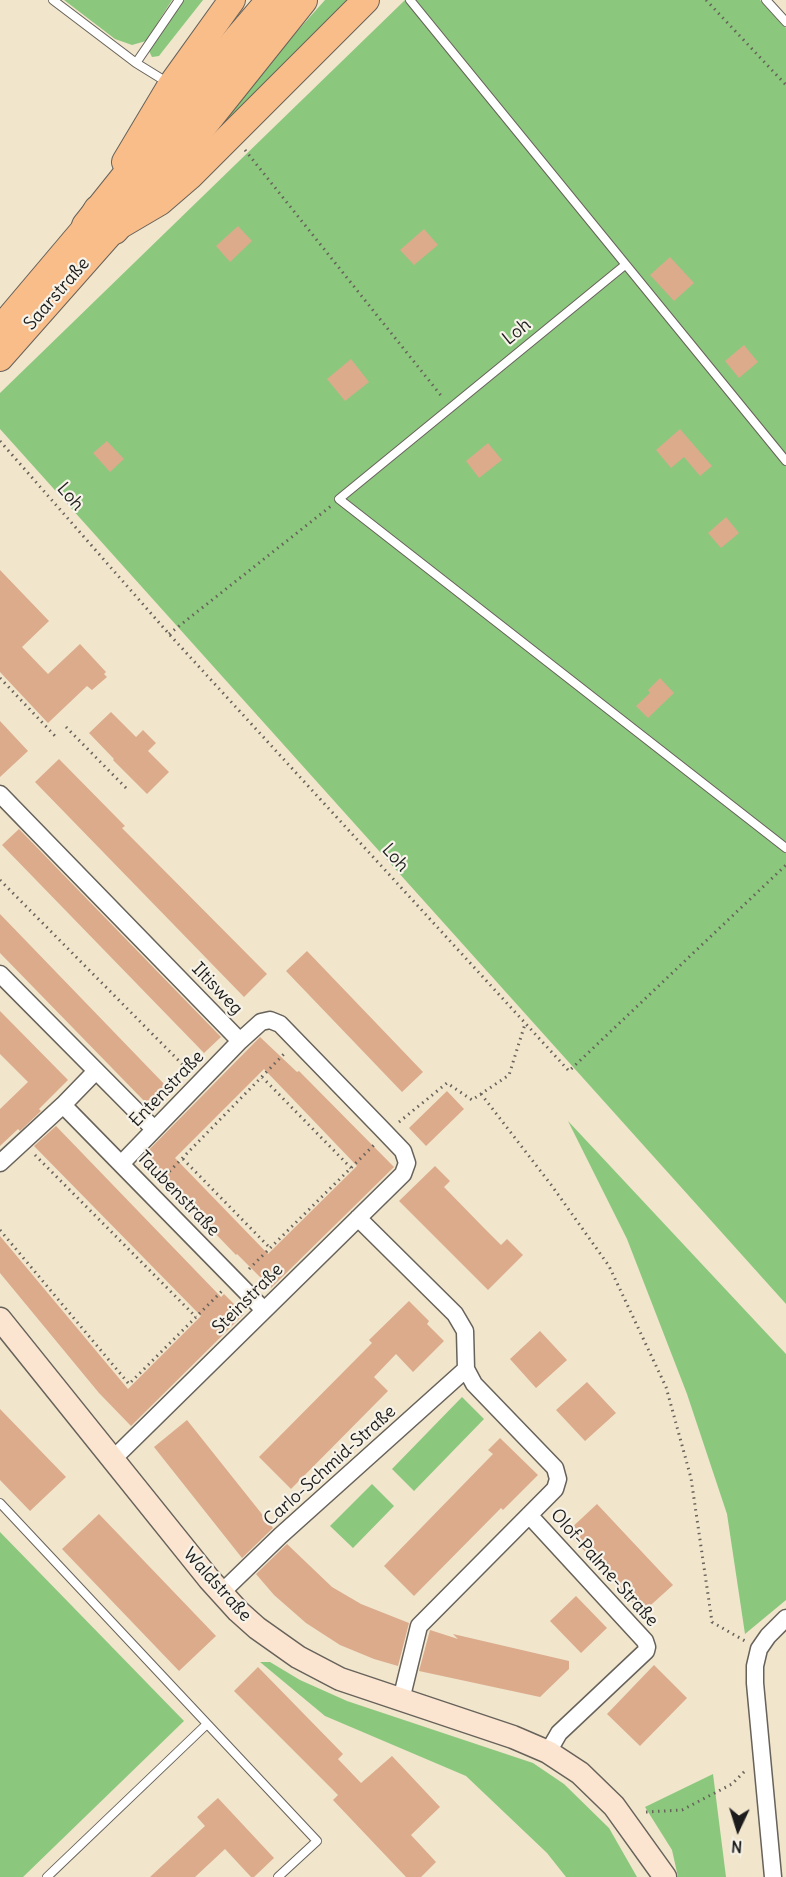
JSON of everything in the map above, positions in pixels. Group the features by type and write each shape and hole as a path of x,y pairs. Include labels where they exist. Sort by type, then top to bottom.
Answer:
{"highway":[{"path":"100,228 239,39 272,0"},
{"path":"100,228 191,139 302,0"}],"main road":[{"path":"100,228 171,85 232,0"},
{"path":"100,228 160,202 189,177 366,0"},
{"name":"Saarstraße","path":"0,329 100,228"},
{"name":"Saarstraße","path":"0,358 100,228"}],"street":[{"name":"Iltisweg","path":"0,794 240,1041 261,1022 270,1020 280,1024 403,1151 407,1163"},
{"name":"Taubenstraße","path":"0,974 154,1129"},
{"name":"Entenstraße","path":"121,1164 240,1041"},
{"path":"0,1163 63,1106 96,1071"},
{"name":"Taubenstraße","path":"63,1106 264,1310"},
{"name":"Steinstraße","path":"112,1460 403,1174 407,1163"},
{"path":"358,1218 455,1314 465,1331 466,1369 474,1384 555,1468 558,1479 555,1489 419,1626 401,1700"},
{"name":"Waldstraße","path":"0,1319 221,1593 257,1628 298,1657 340,1679 513,1737 548,1752 580,1773 614,1806 665,1877"},
{"name":"Carlo-Schmid-Straße","path":"221,1593 280,1536 466,1369"},
{"name":"Olof-Palme-Straße","path":"529,1515 645,1641 647,1647 646,1651 559,1733 548,1752"},
{"path":"773,1877 755,1666 759,1649 786,1618"},
{"name":"Waldstraße","path":"628,1826 647,1877"}],"lane":[{"path":"54,0 136,63 171,85"},
{"path":"136,63 178,0"},
{"path":"410,0 786,461"},
{"path":"766,0 786,22"},
{"name":"Loh","path":"339,499 624,265"},
{"path":"339,499 786,848"},
{"path":"0,1503 317,1841 278,1877"},
{"path":"47,1877 207,1724"}],"path":[{"path":"706,0 786,85"},
{"path":"240,144 451,408"},
{"name":"Loh","path":"0,441 169,634 569,1071 786,865"},
{"path":"169,634 339,499"},
{"path":"0,678 56,737"},
{"path":"66,727 128,790"},
{"path":"0,880 200,1082"},
{"path":"0,1230 129,1384 386,1133 447,1083 472,1100 508,1075 525,1024"},
{"path":"150,1192 296,1042"},
{"path":"262,1077 351,1168"},
{"path":"481,1094 552,1186 609,1266 666,1387 691,1478 712,1622 759,1649"},
{"path":"22,1142 196,1317"},
{"path":"182,1159 270,1248"},
{"path":"646,1812 682,1810 732,1784 761,1756"}],"green space":[{"path":"64,0 172,0 146,41 132,45 115,39"},
{"path":"184,0 203,0 159,56 152,57 149,51"},
{"path":"325,0 353,0 207,142 292,37"},
{"path":"405,0 760,0 786,28 786,1304 0,429 0,393"},
{"path":"568,1121 786,1354 786,1600 745,1634 727,1514 687,1394 627,1239"},
{"path":"462,1397 484,1419 414,1491 392,1469"},
{"path":"372,1484 394,1506 353,1548 330,1526"},
{"path":"0,1532 184,1721 23,1877 0,1877"},
{"path":"260,1662 270,1662 300,1680 347,1701 533,1763 564,1784 609,1828 637,1877 566,1877 547,1853 466,1776 325,1716"},
{"path":"713,1774 726,1877 678,1877 672,1850 645,1807"}],"building":[{"path":"238,226 252,241 230,262 216,246"},
{"path":"424,229 438,245 414,265 400,250"},
{"path":"670,257 694,283 674,301 650,275"},
{"path":"744,345 758,362 739,378 725,361"},
{"path":"351,359 369,382 345,401 327,379"},
{"path":"680,429 712,466 700,476 684,457 671,468 656,450"},
{"path":"107,441 124,459 110,472 93,453"},
{"path":"488,443 502,460 479,478 466,461"},
{"path":"726,517 739,533 721,548 708,533"},
{"path":"0,570 49,621 22,647 48,674 80,644 106,672 104,674 107,677 92,690 87,686 48,723 0,672"},
{"path":"660,678 674,693 648,718 636,706 650,693 648,690"},
{"path":"111,712 136,737 143,730 156,743 148,751 169,772 147,794 89,733"},
{"path":"0,721 28,751 0,777"},
{"path":"59,759 125,826 122,828 267,974 244,997 35,782"},
{"path":"19,829 221,1037 204,1053 2,845"},
{"path":"0,914 168,1088 149,1106 0,953"},
{"path":"307,951 423,1072 402,1092 286,971"},
{"path":"0,1011 68,1080 39,1109 41,1111 0,1146 0,1109 28,1082 0,1054"},
{"path":"260,1037 297,1072 299,1071 394,1167 271,1288 159,1175 157,1177 139,1160","holes":["264,1069 357,1166 268,1254 175,1158"]},
{"path":"447,1091 464,1109 426,1146 409,1128"},
{"path":"56,1126 221,1297 224,1294 244,1314 131,1426 99,1393 0,1273 0,1236 128,1389 201,1316 34,1146"},
{"path":"435,1166 450,1181 444,1187 483,1227 501,1245 507,1239 523,1255 488,1290 399,1201"},
{"path":"409,1301 429,1321 427,1324 444,1341 413,1372 396,1354 374,1377 388,1391 291,1489 259,1457 372,1343 369,1340"},
{"path":"540,1331 567,1360 536,1388 510,1359"},
{"path":"587,1382 616,1413 585,1441 556,1410"},
{"path":"0,1409 66,1477 30,1511 0,1480"},
{"path":"187,1420 273,1528 242,1558 154,1447"},
{"path":"500,1438 538,1475 503,1510 501,1508 414,1596 384,1566 493,1454 488,1450"},
{"path":"597,1504 673,1585 642,1613 567,1532"},
{"path":"99,1514 216,1636 179,1671 62,1549"},
{"path":"287,1544 332,1587 361,1604 409,1623 398,1666 340,1645 306,1623 274,1595 256,1574"},
{"path":"576,1596 607,1628 581,1653 550,1621"},
{"path":"430,1630 458,1639 453,1634 569,1661 569,1669 540,1697 419,1671"},
{"path":"654,1665 687,1698 640,1746 607,1714"},
{"path":"258,1667 343,1754 338,1759 361,1783 392,1756 440,1807 411,1835 436,1862 421,1877 406,1877 333,1800 338,1795 234,1691"},
{"path":"218,1798 274,1858 254,1877 251,1877 225,1849 195,1877 150,1877 205,1826 197,1817"}]}
